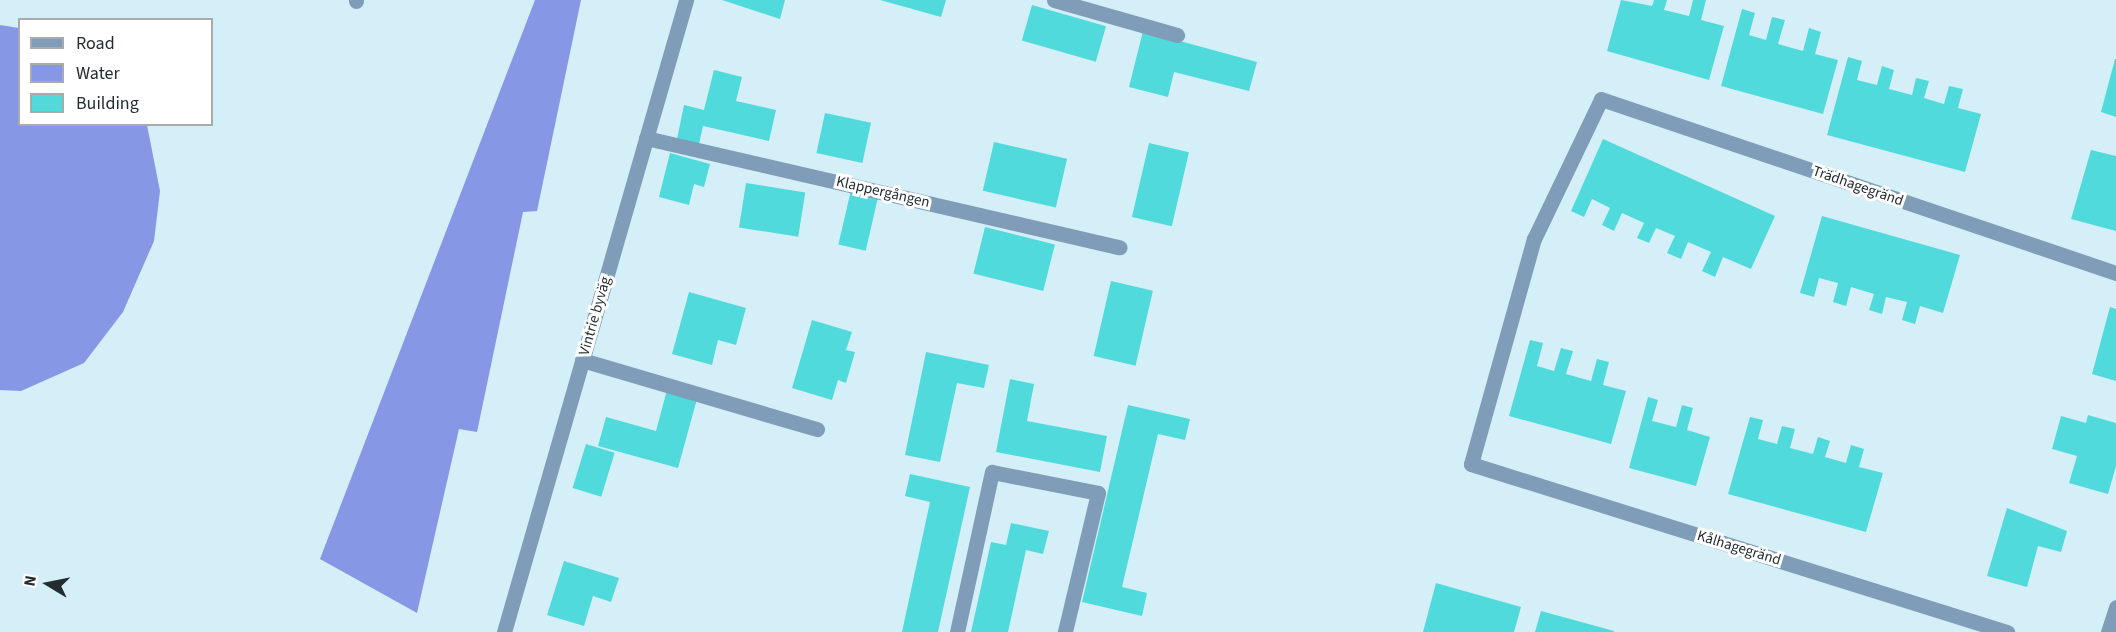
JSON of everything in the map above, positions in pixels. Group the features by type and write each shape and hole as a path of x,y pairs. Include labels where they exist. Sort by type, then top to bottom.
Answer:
{"street":[{"name":"Vintrie byväg","path":"504,632 686,0"},
{"path":"1054,0 1177,35"},
{"name":"Trädhagegränd","path":"1471,464 1534,240 1601,99 2116,273"},
{"name":"Klappergången","path":"646,138 1120,247"},
{"path":"582,360 817,429"},
{"name":"Kålhagegränd","path":"1471,464 2007,632"},
{"path":"957,632 992,472 1098,493 1065,632"},
{"path":"2108,632 2116,607"}],"water":[{"path":"535,0 581,0 537,211 523,212 477,432 459,429 417,613 320,559"},
{"path":"0,25 18,28 18,126 147,126 160,191 154,241 123,312 84,363 21,391 0,390"}],"building":[{"path":"722,0 785,0 780,19"},
{"path":"880,0 946,0 941,17"},
{"path":"1621,0 1652,6 1654,0 1667,0 1664,10 1689,16 1693,0 1706,0 1701,20 1724,26 1709,80 1607,51"},
{"path":"1032,5 1106,26 1096,62 1022,41"},
{"path":"1742,9 1755,13 1749,35 1766,40 1772,17 1785,20 1778,44 1803,51 1809,28 1821,32 1815,54 1838,60 1823,114 1721,86"},
{"path":"1143,31 1257,62 1249,91 1174,72 1168,97 1129,87"},
{"path":"1848,57 1862,61 1857,80 1877,85 1882,66 1894,70 1889,89 1912,95 1916,78 1929,81 1924,98 1944,104 1949,86 1963,89 1958,108 1981,114 1965,172 1827,135"},
{"path":"2116,59 2116,117 2101,112"},
{"path":"714,70 742,77 736,101 776,110 769,141 703,126 699,144 677,139 684,105 704,110"},
{"path":"825,113 871,123 862,163 816,153"},
{"path":"1603,139 1775,216 1751,269 1723,257 1715,277 1702,271 1711,252 1688,242 1681,259 1667,253 1675,236 1656,228 1649,243 1637,238 1644,223 1622,213 1614,231 1602,225 1610,208 1592,199 1584,217 1571,211"},
{"path":"994,142 1067,159 1056,208 983,191"},
{"path":"1149,143 1189,152 1172,226 1132,217"},
{"path":"2091,150 2116,156 2116,231 2071,219"},
{"path":"670,153 710,164 704,187 694,184 689,205 659,197"},
{"path":"746,183 805,192 798,237 739,227"},
{"path":"851,190 878,196 866,251 838,245"},
{"path":"1822,216 1960,255 1943,313 1920,306 1915,324 1902,320 1907,302 1886,297 1882,314 1869,310 1874,294 1851,287 1846,306 1833,302 1838,283 1819,278 1814,297 1800,293"},
{"path":"985,227 1055,244 1043,291 973,274"},
{"path":"1111,281 1153,291 1136,366 1094,356"},
{"path":"689,292 746,308 736,345 718,340 712,365 672,354"},
{"path":"2110,307 2116,309 2116,381 2092,374"},
{"path":"812,320 852,332 846,350 855,352 846,383 838,380 832,400 792,388"},
{"path":"1530,340 1543,343 1537,366 1554,371 1561,348 1573,351 1566,374 1591,381 1597,359 1609,362 1603,385 1626,391 1611,444 1509,416"},
{"path":"926,352 989,365 984,388 957,383 940,462 905,455"},
{"path":"1010,379 1034,384 1027,421 1107,436 1100,472 996,452"},
{"path":"667,390 697,399 678,468 598,446 606,417 656,431"},
{"path":"1648,397 1658,400 1652,421 1676,427 1682,405 1693,408 1687,430 1710,437 1696,486 1629,468"},
{"path":"1128,405 1190,419 1185,440 1158,434 1122,587 1147,593 1142,616 1082,602"},
{"path":"2088,415 2116,423 2116,466 2108,494 2069,483 2077,456 2052,449 2061,416 2086,423"},
{"path":"1750,417 1763,420 1758,439 1777,444 1782,426 1795,429 1790,448 1813,454 1818,437 1830,441 1825,457 1846,463 1851,445 1864,449 1859,467 1883,473 1866,532 1728,494"},
{"path":"586,444 615,453 601,497 573,488"},
{"path":"910,474 970,487 938,632 902,632 930,502 905,496"},
{"path":"2007,508 2067,531 2061,552 2038,546 2027,587 1987,576"},
{"path":"1011,523 1049,531 1043,554 1026,550 1008,632 971,632 991,542 1006,545"},
{"path":"564,561 619,578 611,602 593,596 584,626 547,615"},
{"path":"1436,583 1521,607 1514,632 1423,632"},
{"path":"1541,611 1614,631 1614,632 1535,632"}]}
